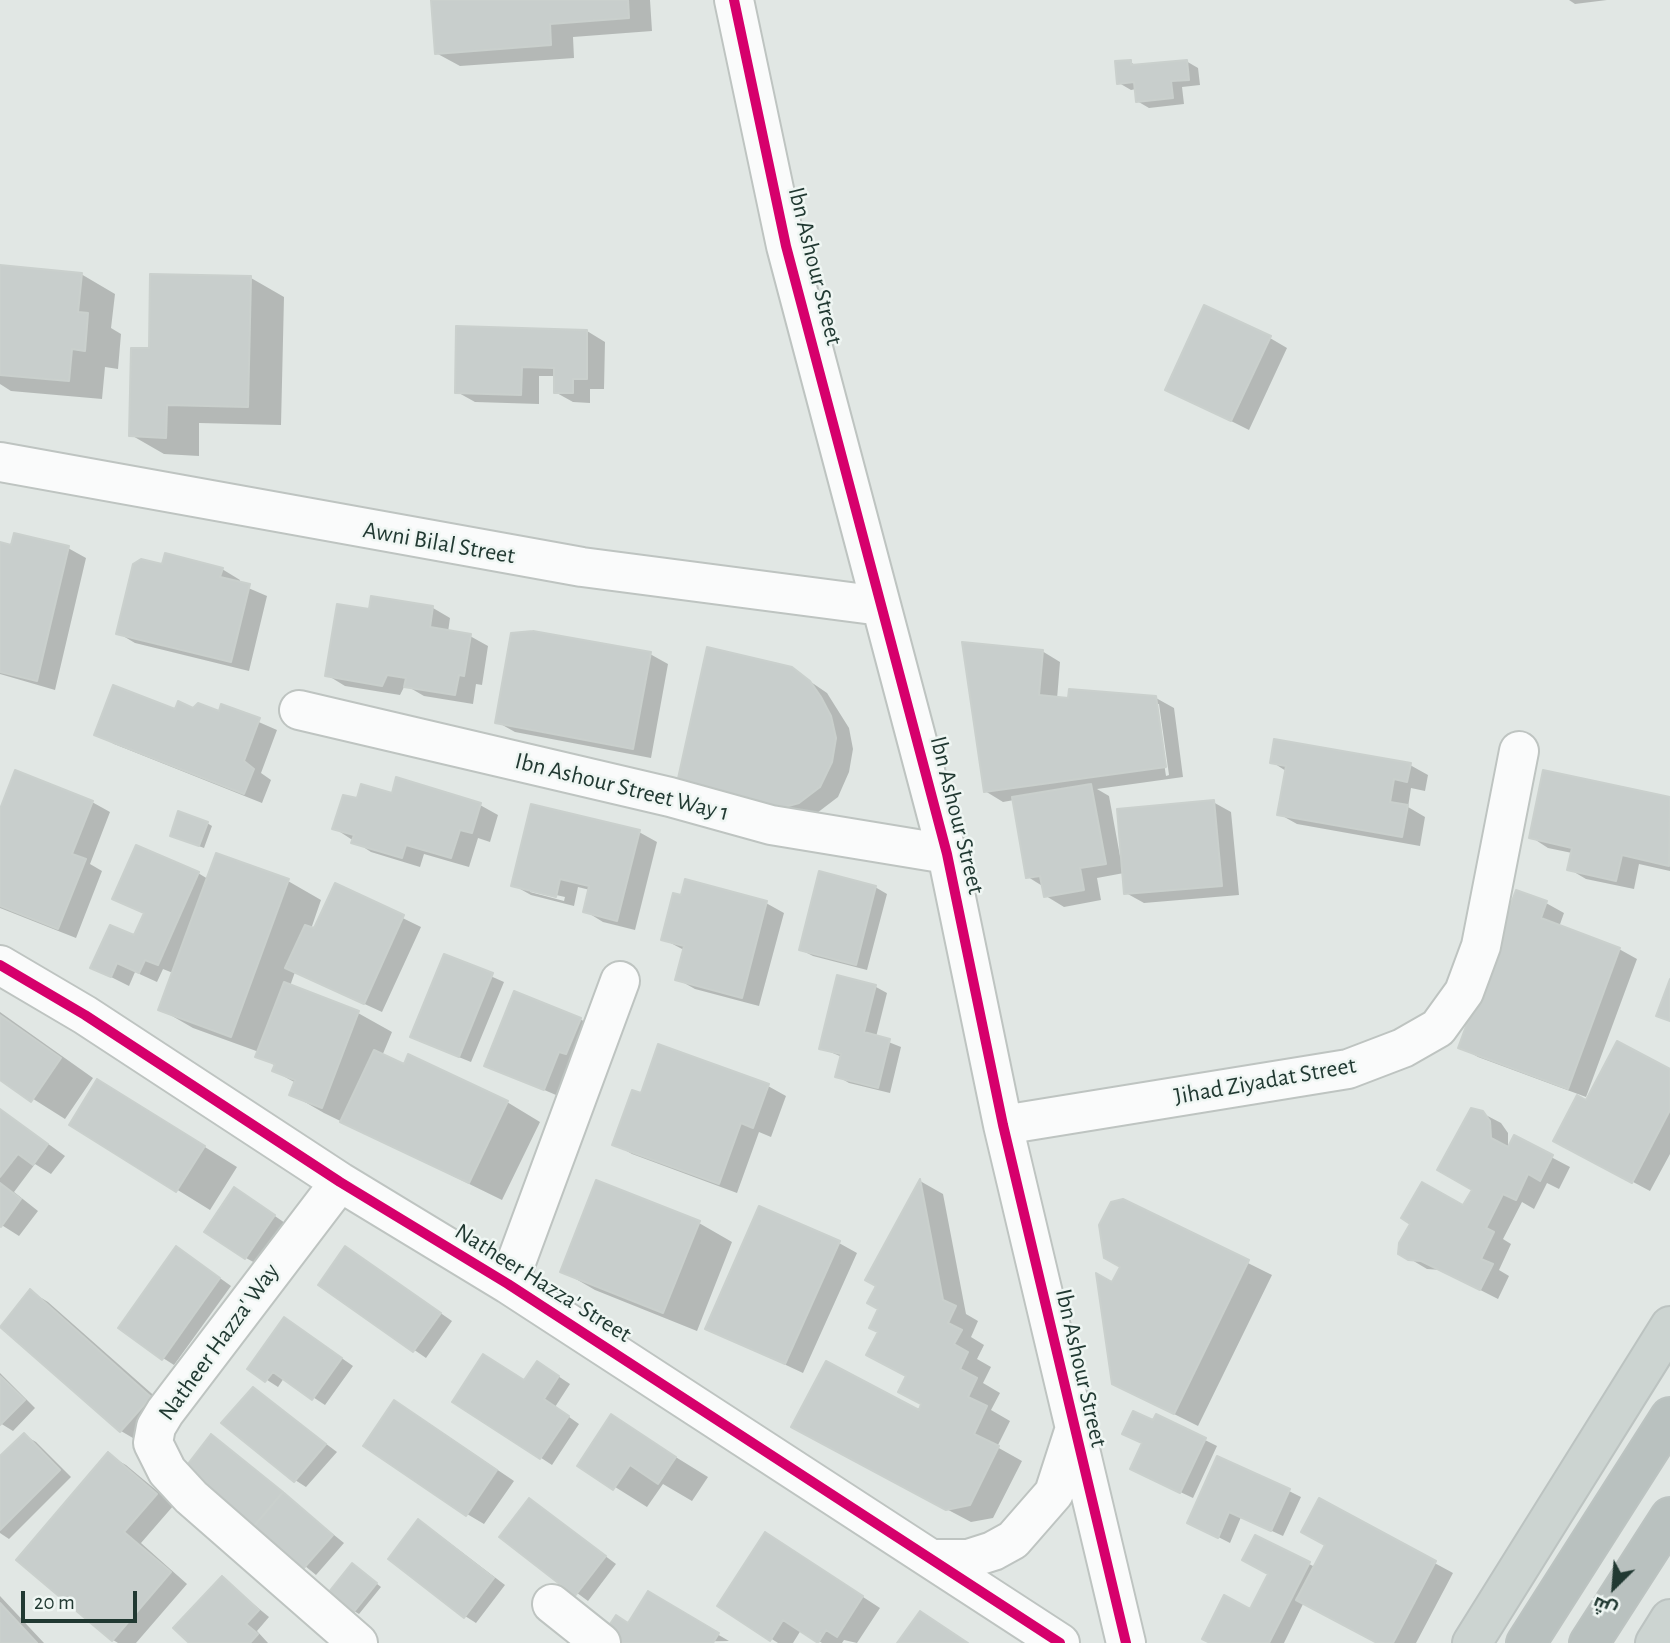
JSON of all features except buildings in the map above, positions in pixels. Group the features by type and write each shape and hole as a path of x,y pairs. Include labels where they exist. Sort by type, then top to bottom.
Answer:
{"highway":[{"path":"1526,1643 1670,1417"},
{"path":"1589,1643 1670,1517"}],"main road":[{"path":"1472,1643 1670,1326"},
{"path":"1655,1643 1670,1619"}],"street":[{"name":"Ibn Ashour Street","path":"734,0 786,246 947,853 1003,1125 1126,1643"},
{"name":"Awni Bilal Street","path":"0,462 582,567 881,607"},
{"name":"Ibn Ashour Street Way 1","path":"299,710 670,797 771,825 947,853"},
{"name":"Jihad Ziyadat Street","path":"1003,1125 1348,1069 1403,1048 1438,1027 1464,992 1481,946 1519,751"},
{"name":"Natheer Hazza' Street","path":"0,965 85,1015 340,1182 508,1284 1059,1643"},
{"path":"508,1284 620,981"},
{"name":"Natheer Hazza' Way","path":"340,1182 165,1412 156,1427 153,1443 167,1471 191,1497 358,1643"},
{"path":"932,1559 968,1559 993,1551 1013,1540 1054,1493 1074,1431"},
{"path":"552,1604 601,1643"}],"cycle path":[{"path":"734,0 786,246 947,854 1003,1125 1126,1643"},
{"path":"0,965 85,1015 340,1182 508,1284 1060,1643"}]}
